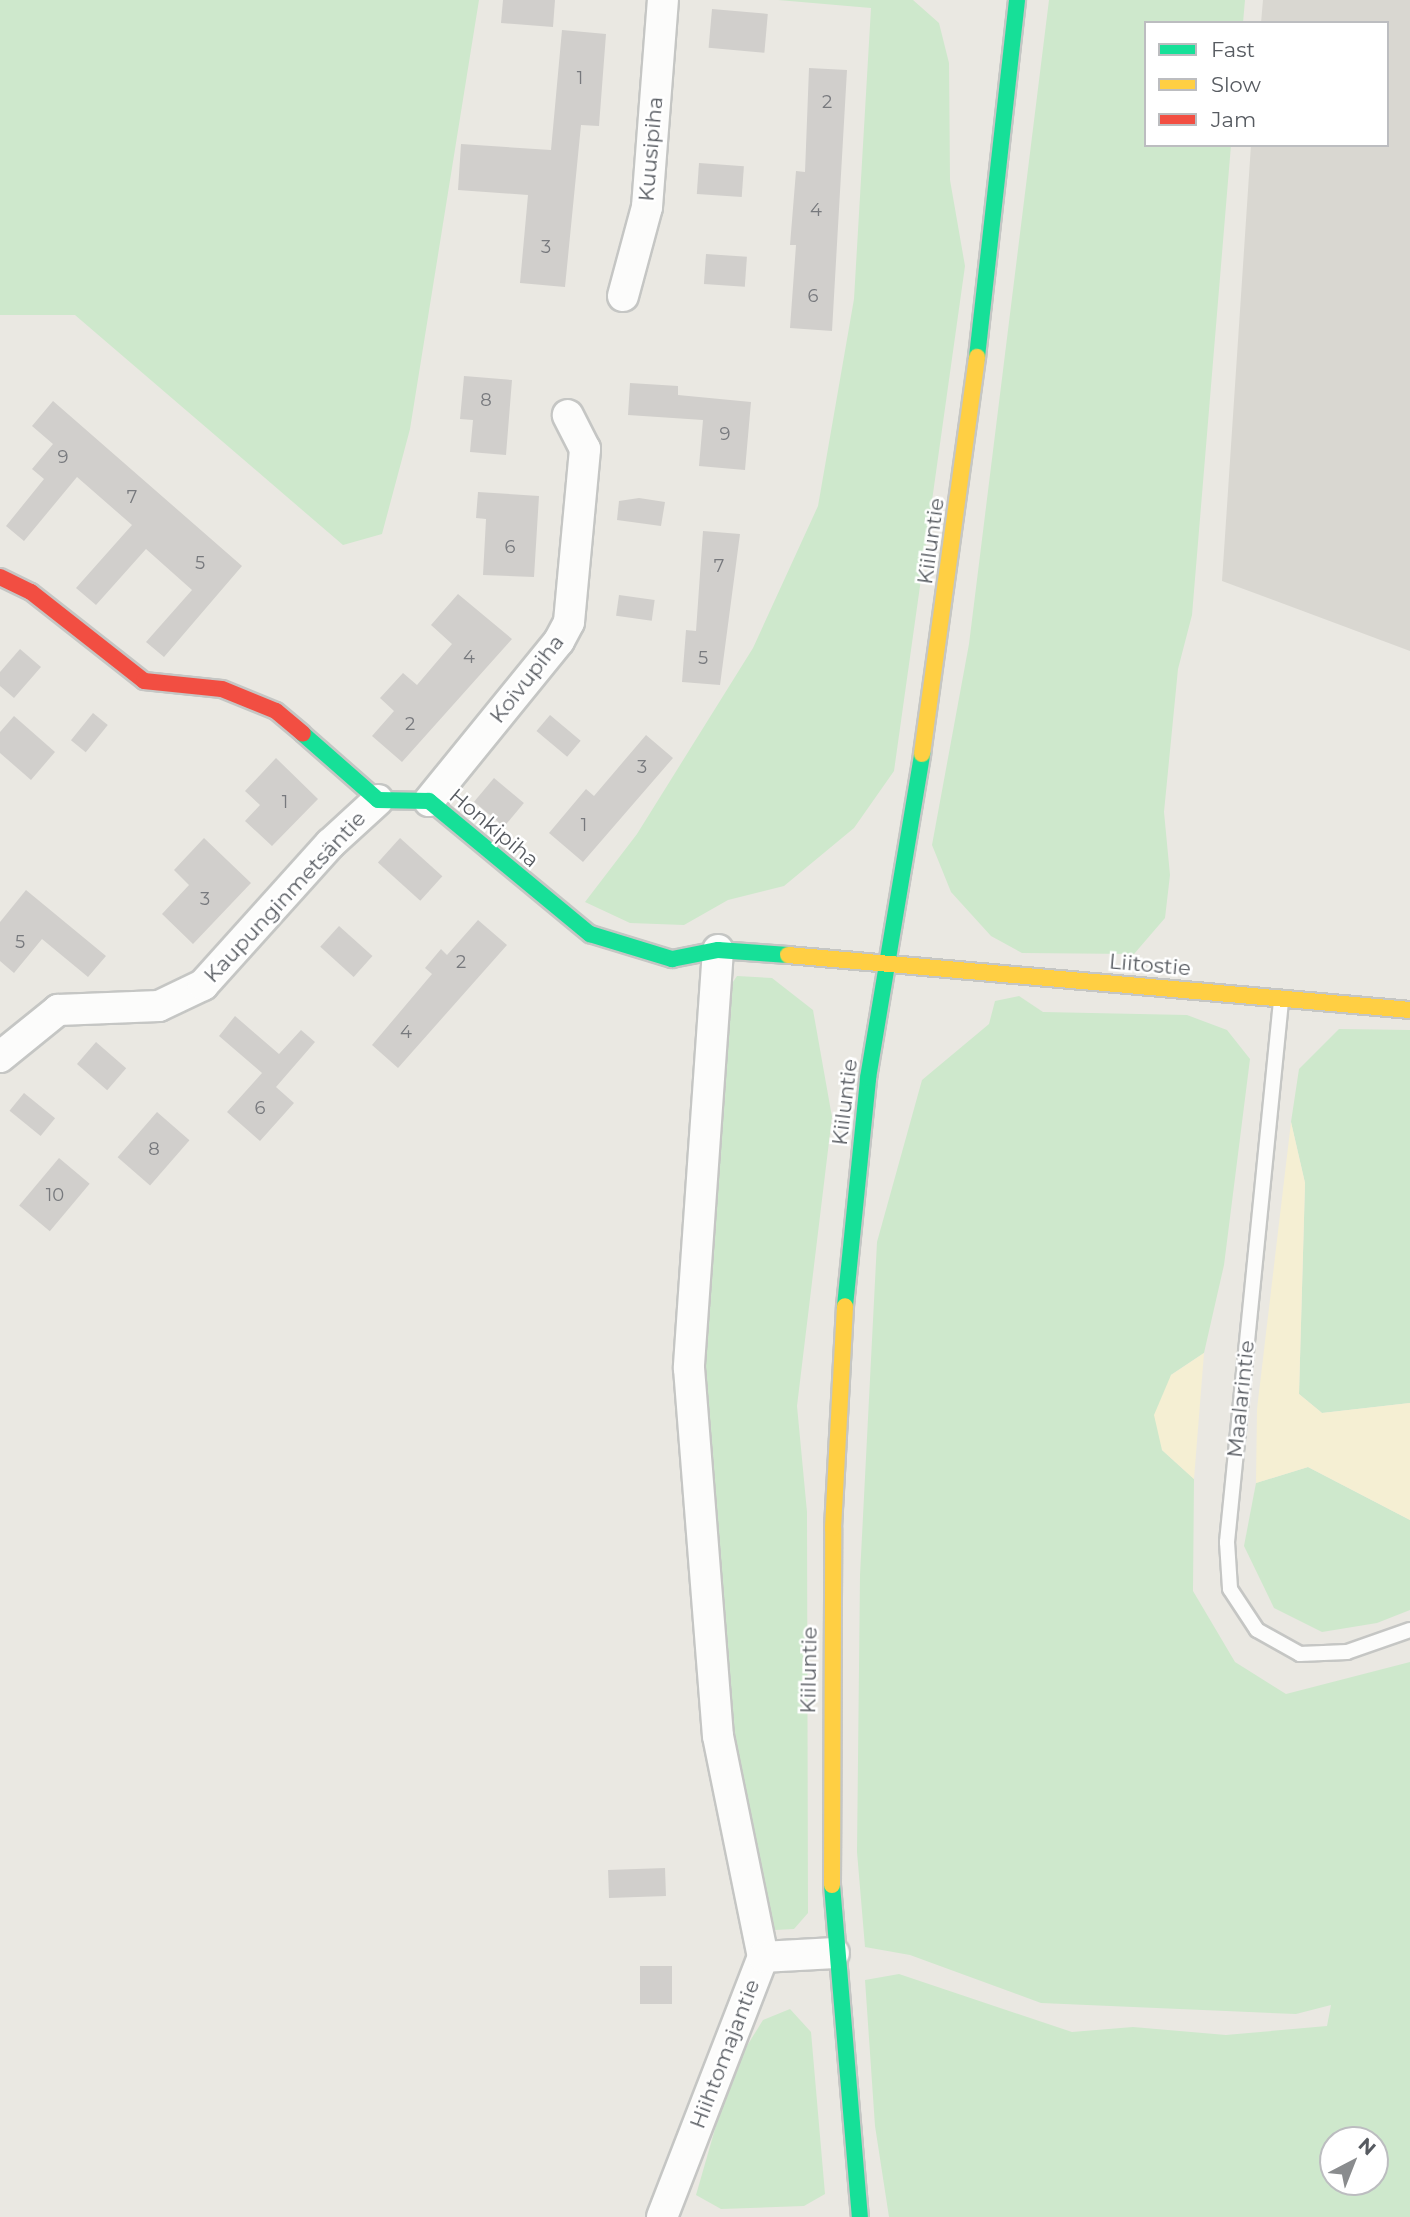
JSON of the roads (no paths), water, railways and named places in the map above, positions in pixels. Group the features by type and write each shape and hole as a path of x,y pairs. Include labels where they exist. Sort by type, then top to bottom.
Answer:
{"street":[{"name":"Kuusipiha","path":"623,296 647,208 663,0"},
{"name":"Kiiluntie","path":"860,2217 834,1953 829,1745 847,1259 886,962 926,729 974,386 1017,0"},
{"name":"Koivupiha","path":"429,801 559,641 569,622 585,449 568,415"},
{"path":"0,577 31,592 144,681 222,689 276,711 378,800"},
{"name":"Honkipiha","path":"378,800 429,801 590,934 672,959 718,950 886,962"},
{"name":"Kaupunginmetsäntie","path":"0,1057 58,1010 159,1006 203,985 330,844 378,800"},
{"path":"718,950 688,1368 718,1736 763,1957"},
{"name":"Liitostie","path":"886,962 1410,1010"},
{"name":"Hiihtomajantie","path":"662,2217 763,1957 834,1953"}],"lane":[{"name":"Maalarintie","path":"1281,998 1227,1542 1230,1589 1257,1629 1300,1654 1347,1652 1410,1630"}]}
